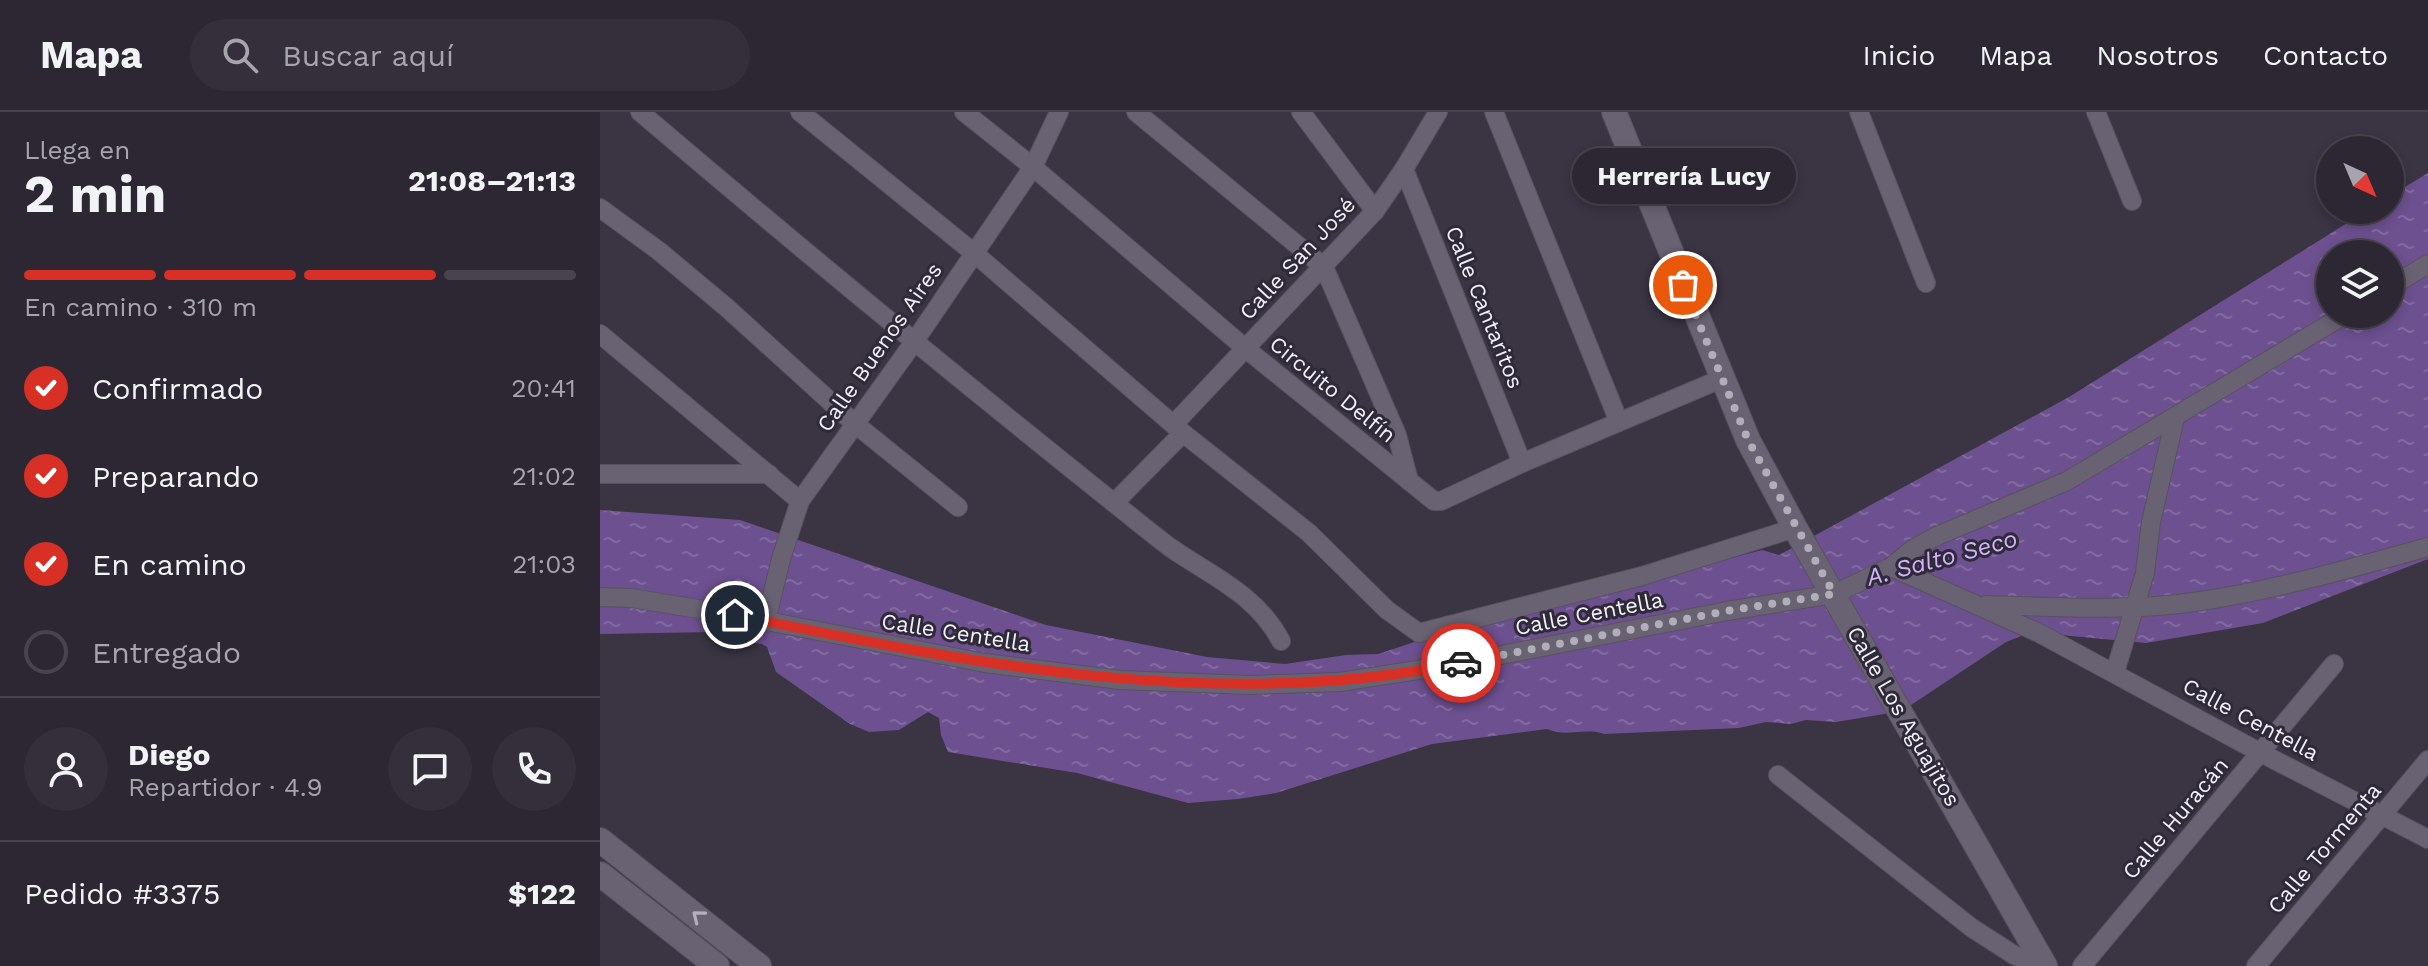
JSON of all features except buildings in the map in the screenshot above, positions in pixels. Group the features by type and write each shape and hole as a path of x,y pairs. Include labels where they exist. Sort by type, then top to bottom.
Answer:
{"street":[{"path":"640,112 914,342 1114,503 1170,547 1255,604 1270,621 1281,641"},
{"path":"800,112 974,253 1178,428 1309,533 1387,610 1419,633 1642,576 1795,528"},
{"name":"Circuito Delfín","path":"964,112 1245,348 1434,501 1441,501 1522,463 1721,379"},
{"name":"Calle Buenos Aires","path":"766,621 781,559 800,501 914,342 1033,167 1059,112"},
{"path":"1136,112 1324,267 1397,435 1409,481"},
{"path":"1301,112 1375,211"},
{"path":"1494,112 1619,422"},
{"name":"Calle Los Aguajitos","path":"1614,112 1748,440 2045,966"},
{"path":"1859,112 1926,283"},
{"path":"2096,112 2132,201"},
{"name":"Calle San José","path":"1114,503 1245,348 1375,211 1404,169 1435,113"},
{"name":"Calle Cantaritos","path":"1404,169 1522,463"},
{"path":"600,208 659,251 854,423 958,507"},
{"path":"2404,279 2428,264"},
{"path":"1891,567 1913,549 1937,536 2067,481 2323,328"},
{"path":"600,334 800,501"},
{"path":"2115,672 2145,573 2151,522 2175,418"},
{"path":"600,474 769,474"},
{"path":"1976,604 2136,607 2200,601 2258,590 2428,547"},
{"name":"Calle Centella","path":"600,597 631,598 766,621 985,663 1120,680 1250,685 1340,682 1450,665 1727,611 1834,594 1891,567 1976,604 2115,672 2261,753 2428,839"},
{"name":"Calle Huracán","path":"2082,966 2334,664"},
{"name":"Calle Tormenta","path":"2256,966 2428,760"},
{"path":"1778,775 1972,928 2014,955 2039,966"},
{"path":"600,840 759,966"},
{"path":"600,874 717,966"}],"water":[{"name":"A. Salto Seco","path":"2428,173 2428,559 2263,623 2146,643 2039,633 2024,635 2006,642 1902,711 1836,722 1766,722 1739,728 1604,734 1561,733 1547,729 1432,744 1276,793 1188,803 1077,773 948,752 941,735 939,718 928,712 899,730 869,732 850,724 776,672 767,647 762,644 725,639 713,632 600,634 600,510 740,520 1046,625 1207,657 1285,664 1346,655 1378,654 1442,633 1762,550 1779,555 2069,397 2316,243 2316,328 2404,328 2404,240 2320,240 2346,224 2404,224 2404,188"}],"way so far":[{"path":"1461,663 1727,611 1834,594 1748,440 1683,285"}],"place":[{"name":"Herrería Lucy","path":"1683,285"}],"route":[{"path":"735,615 985,663 1120,680 1250,685 1340,682 1461,663"}]}
